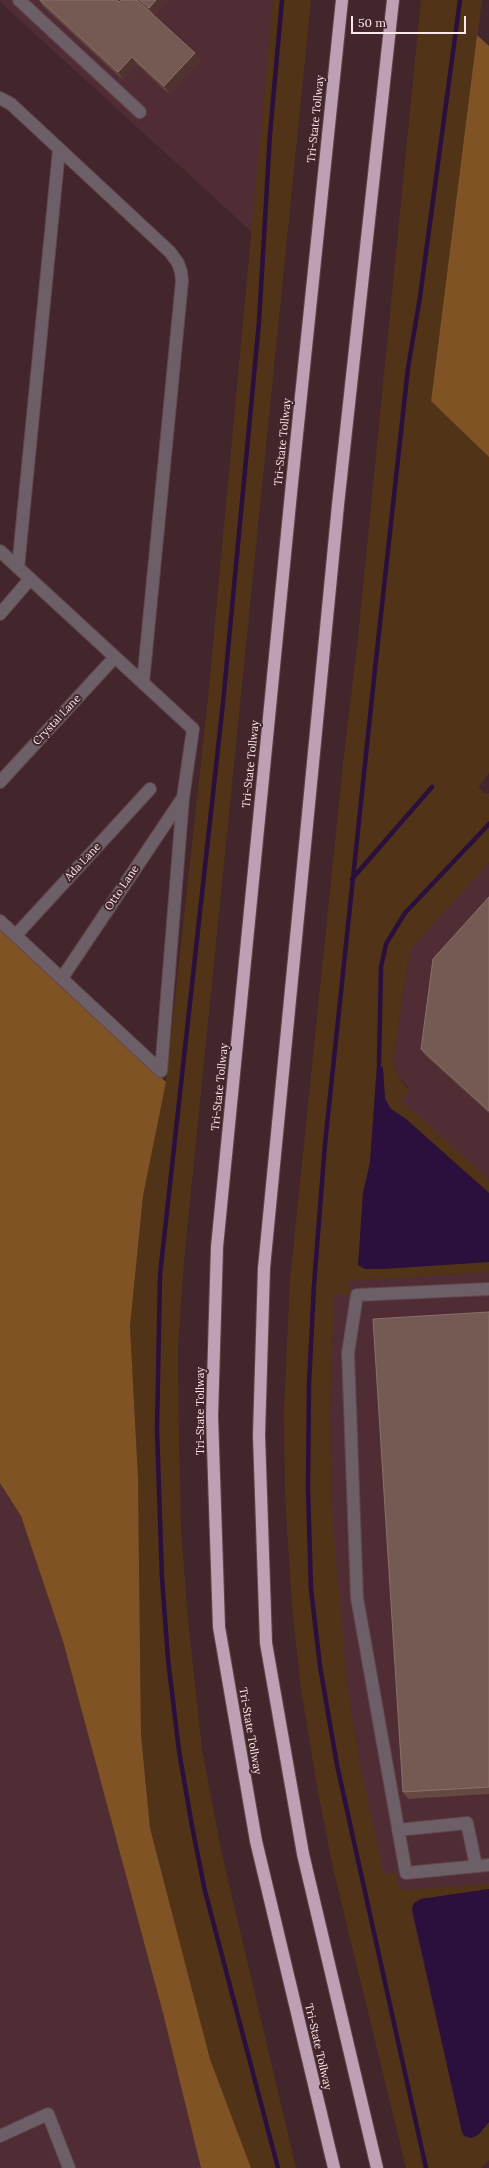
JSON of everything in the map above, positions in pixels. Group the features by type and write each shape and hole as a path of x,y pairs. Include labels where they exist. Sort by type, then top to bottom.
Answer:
{"highway":[{"name":"Tri-State Tollway","path":"334,2168 256,1841 219,1627 212,1416 218,1239 292,483 342,0"},
{"path":"377,2168 303,1854 266,1643 259,1434 265,1260 338,505 392,0"}],"lane":[{"path":"20,1 140,112"},
{"path":"0,98 11,104 170,252 178,263 181,272 181,289 143,683"},
{"path":"18,568 59,150"},
{"path":"0,551 193,729 183,798 161,1071 0,920"},
{"path":"0,614 30,579"},
{"name":"Crystal Lane","path":"0,782 115,657"},
{"name":"Ada Lane","path":"16,935 150,789"},
{"name":"Otto Lane","path":"62,978 183,798"},
{"path":"489,1289 357,1295 348,1353 357,1598 406,1874 489,1865"},
{"path":"398,1830 467,1823 476,1866"},
{"path":"0,2136 48,2114 70,2168"}],"shaded area":[{"path":"0,0 273,0 252,232 0,2"},
{"path":"273,0 311,0 184,1260 178,1348 181,1530 188,1620 202,1749 221,1850 296,2168 251,2168 210,2059 150,1828 141,1735 138,1478 130,1327 143,1196 166,1082 208,698"},
{"path":"421,0 482,0 431,400 489,457 489,773 478,787 486,794 489,793 489,863 413,946 409,956 393,1061 398,1076 409,1091 401,1100 489,1180 489,1193 406,1119 391,1109 385,1099 383,1068 377,1065 370,1163 363,1193 381,1269 489,1262 489,1272 350,1281 350,1294 334,1294 330,1412 332,1513 347,1684 359,1759 384,1874 395,1872 400,1890 489,1884 489,1889 421,1899 412,1908 462,2132 478,2135 489,2122 489,2160 481,2168 406,2168 333,1868 318,1792 301,1689 292,1606 285,1496 284,1410 290,1280 344,755 358,638"},
{"path":"477,35 489,46 489,457 431,401"},
{"path":"489,863 489,1180 400,1100 409,1088 398,1076 393,1061 409,956 413,946"},
{"path":"0,927 166,1082 143,1196 130,1326 138,1478 141,1735 150,1828 210,2059 251,2168 201,2168 163,2013 63,1641 21,1516 0,1483"},
{"path":"379,1063 383,1068 385,1099 391,1109 406,1119 489,1193 489,1262 381,1269 365,1269 358,1265 363,1193 370,1163 377,1065"},
{"path":"489,1272 489,1884 387,1891 359,1759 347,1684 337,1590 332,1513 330,1412 334,1294 349,1294 349,1281"},
{"path":"0,1483 21,1515 63,1641 163,2013 201,2168 0,2168"},
{"path":"489,1889 489,2122 478,2135 471,2138 464,2136 462,2132 412,1908 414,1903 421,1899"}],"building":[{"path":"40,0 117,0 119,2 121,0 137,0 195,53 164,86 132,57 118,72"},
{"path":"140,0 156,0 149,8"},
{"path":"489,897 489,1111 421,1049 433,959"},
{"path":"489,1312 489,1787 403,1792 373,1319"}],"waterway":[{"path":"278,2168 205,1891 179,1751 168,1659 162,1578 157,1430 160,1275 223,703 259,322 270,134 282,0"},
{"path":"426,2168 337,1765 320,1666 311,1589 308,1489 309,1384 314,1285 325,1144 375,669 408,368 420,297 460,0"},
{"path":"352,879 432,787"},
{"path":"379,1063 381,967 386,944 405,913 489,824"}]}
